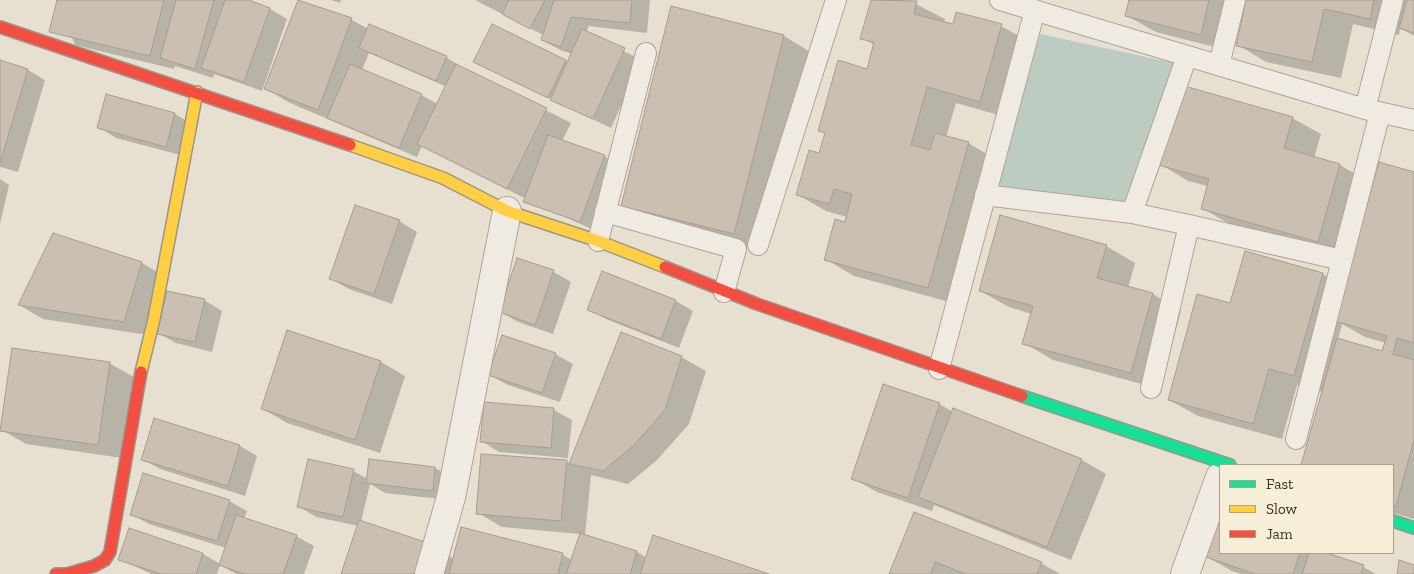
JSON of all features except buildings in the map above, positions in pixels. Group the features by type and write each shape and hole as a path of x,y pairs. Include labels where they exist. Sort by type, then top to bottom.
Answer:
{"street":[{"path":"0,27 197,92 443,178 507,211 598,241 724,292 1219,466"},
{"path":"56,574 67,574 94,566 105,560 110,552 136,393 154,320 197,92"},
{"path":"430,574 451,497 507,211"},
{"path":"1185,574 1219,484"}],"lane":[{"path":"758,245 836,0"},
{"path":"1000,0 1373,111 1414,120"},
{"path":"1219,65 1235,0"},
{"path":"1296,439 1342,260 1373,111 1393,0"},
{"path":"939,369 1035,10"},
{"path":"598,241 646,53"},
{"path":"1132,213 1187,56"},
{"path":"985,195 1132,213 1342,260"},
{"path":"605,212 736,249 724,292"},
{"path":"1151,388 1188,225"}],"shaded area":[{"path":"1040,34 1174,63 1123,205 997,188"}],"traffic: fast":[{"path":"1022,396 1227,464"},
{"path":"1394,521 1414,528"}],"traffic: slow":[{"path":"141,372 154,319 197,92"},
{"path":"350,145 443,178 507,211 598,241 665,267"}],"traffic: jam":[{"path":"0,27 350,145"},
{"path":"665,267 757,304 1022,396"},
{"path":"56,574 67,574 94,566 105,560 110,552 141,372"}]}
